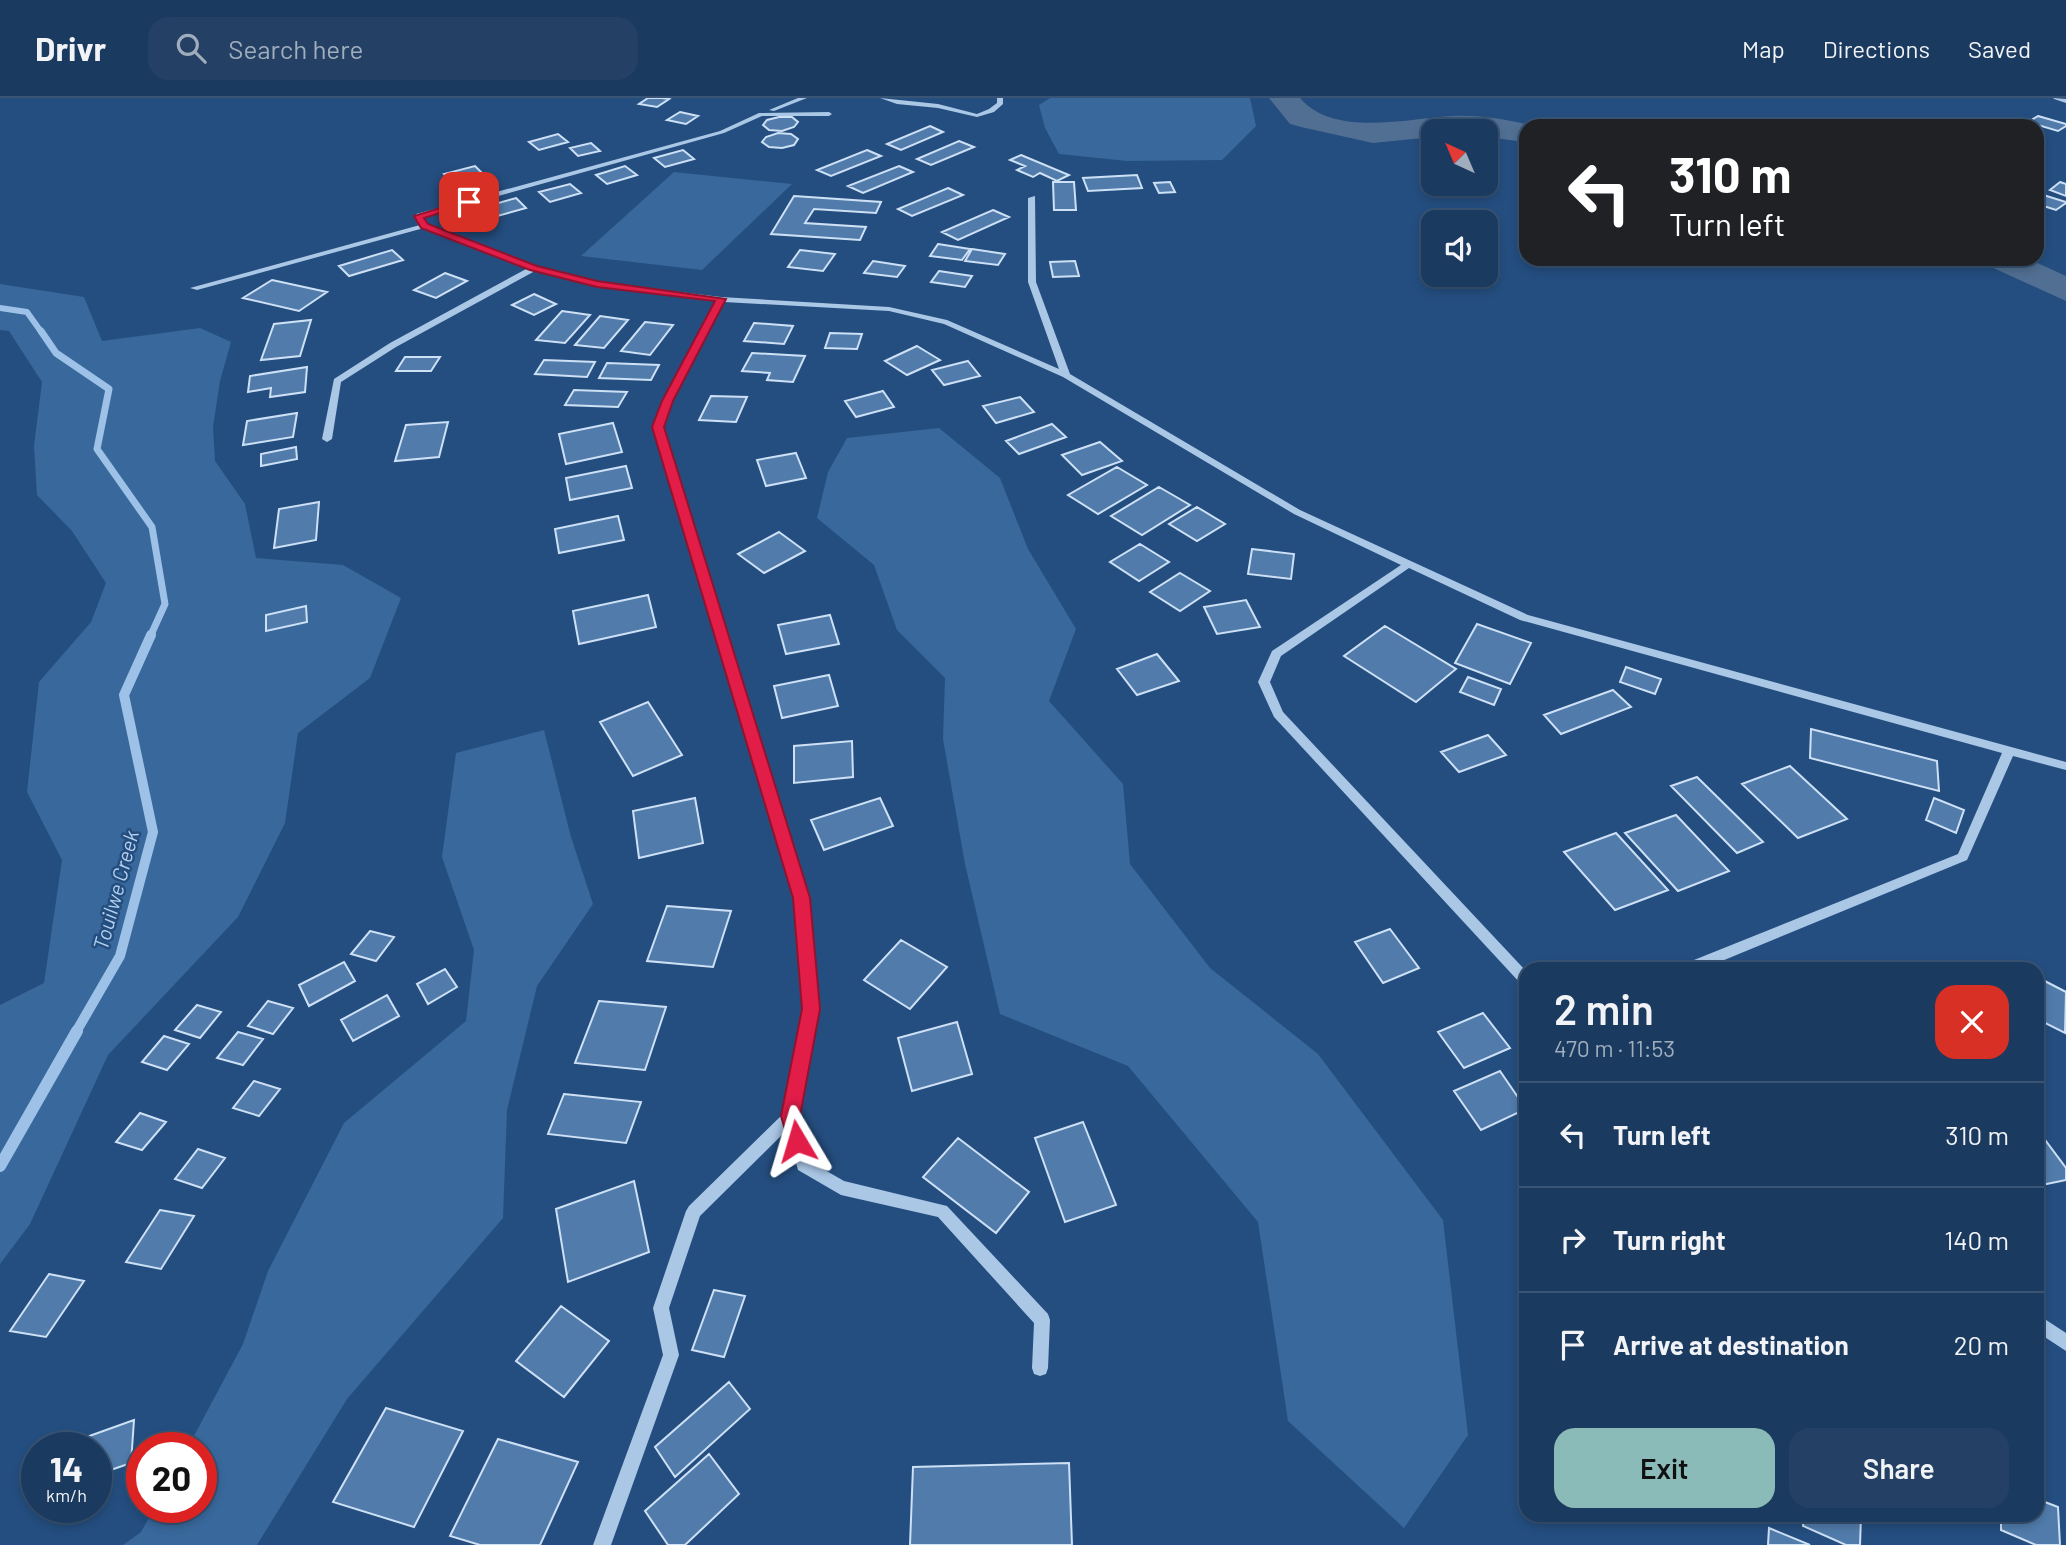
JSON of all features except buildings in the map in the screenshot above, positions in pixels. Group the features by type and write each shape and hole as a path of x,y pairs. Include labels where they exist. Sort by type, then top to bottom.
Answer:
{"street":[{"path":"425,226 419,216 722,132 804,98"},
{"path":"883,98 901,105 939,106 969,116 989,114 1000,104 1000,98"},
{"path":"2056,98 2066,101"},
{"path":"761,114 829,114"},
{"path":"1032,198 1032,282 1066,374"},
{"path":"194,288 425,226 534,268 597,284 721,299 889,309 947,321 1066,374 1297,512 1524,618 2066,766"},
{"path":"327,439 337,381 393,345 534,268"},
{"path":"602,1545 671,1356 661,1308 694,1211 791,1116 811,1009 802,898 658,427 667,401 721,299"},
{"path":"1409,564 1276,654 1264,682 1278,715 1519,973"},
{"path":"1705,962 1963,857 2009,751"},
{"path":"2044,1327 2066,1343"}],"lane":[{"path":"791,1116 803,1165 841,1188 942,1211 1042,1320 1040,1368"}],"shaded area":[{"path":"1050,98 1250,98 1256,126 1222,160 1127,161 1059,154 1045,128 1039,105"},
{"path":"674,172 792,184 702,270 581,256"},
{"path":"0,284 84,297 102,341 200,328 231,342 220,381 213,427 215,461 245,504 256,558 343,565 401,598 370,678 298,733 285,823 238,917 108,1055 30,1224 0,1264 0,1005 44,983 62,860 27,792 39,682 91,622 106,583 72,531 37,495 34,446 42,382 9,331 0,330"},
{"path":"939,428 1000,478 1028,549 1076,629 1049,701 1123,784 1130,864 1210,968 1318,1054 1443,1220 1468,1435 1404,1528 1288,1421 1258,1222 1128,1066 1000,1014 965,864 943,739 945,678 897,630 874,565 817,518 828,472 847,438"},
{"path":"544,730 571,837 593,904 537,986 507,1110 503,1218 347,1399 257,1545 123,1545 141,1532 146,1523 217,1523 217,1432 196,1432 243,1344 268,1271 344,1123 466,1021 474,950 442,857 456,753"}],"waterway":[{"path":"1284,98 1301,118 1373,134 1456,125 1519,132"},
{"path":"2016,266 2066,290"},
{"name":"Touilwe Creek","path":"0,308 27,312 42,333"},
{"name":"Touilwe Creek","path":"41,331 56,353 109,389 97,449 152,527 165,604 150,637"},
{"name":"Touilwe Creek","path":"76,1032 120,956 153,832 124,695 151,635"},
{"name":"Touilwe Creek","path":"0,1166 77,1031"}],"route":[{"path":"469,202 419,216 425,226 534,268 597,284 721,299 667,401 658,427 802,898 811,1009 791,1116 797,1141"}]}
